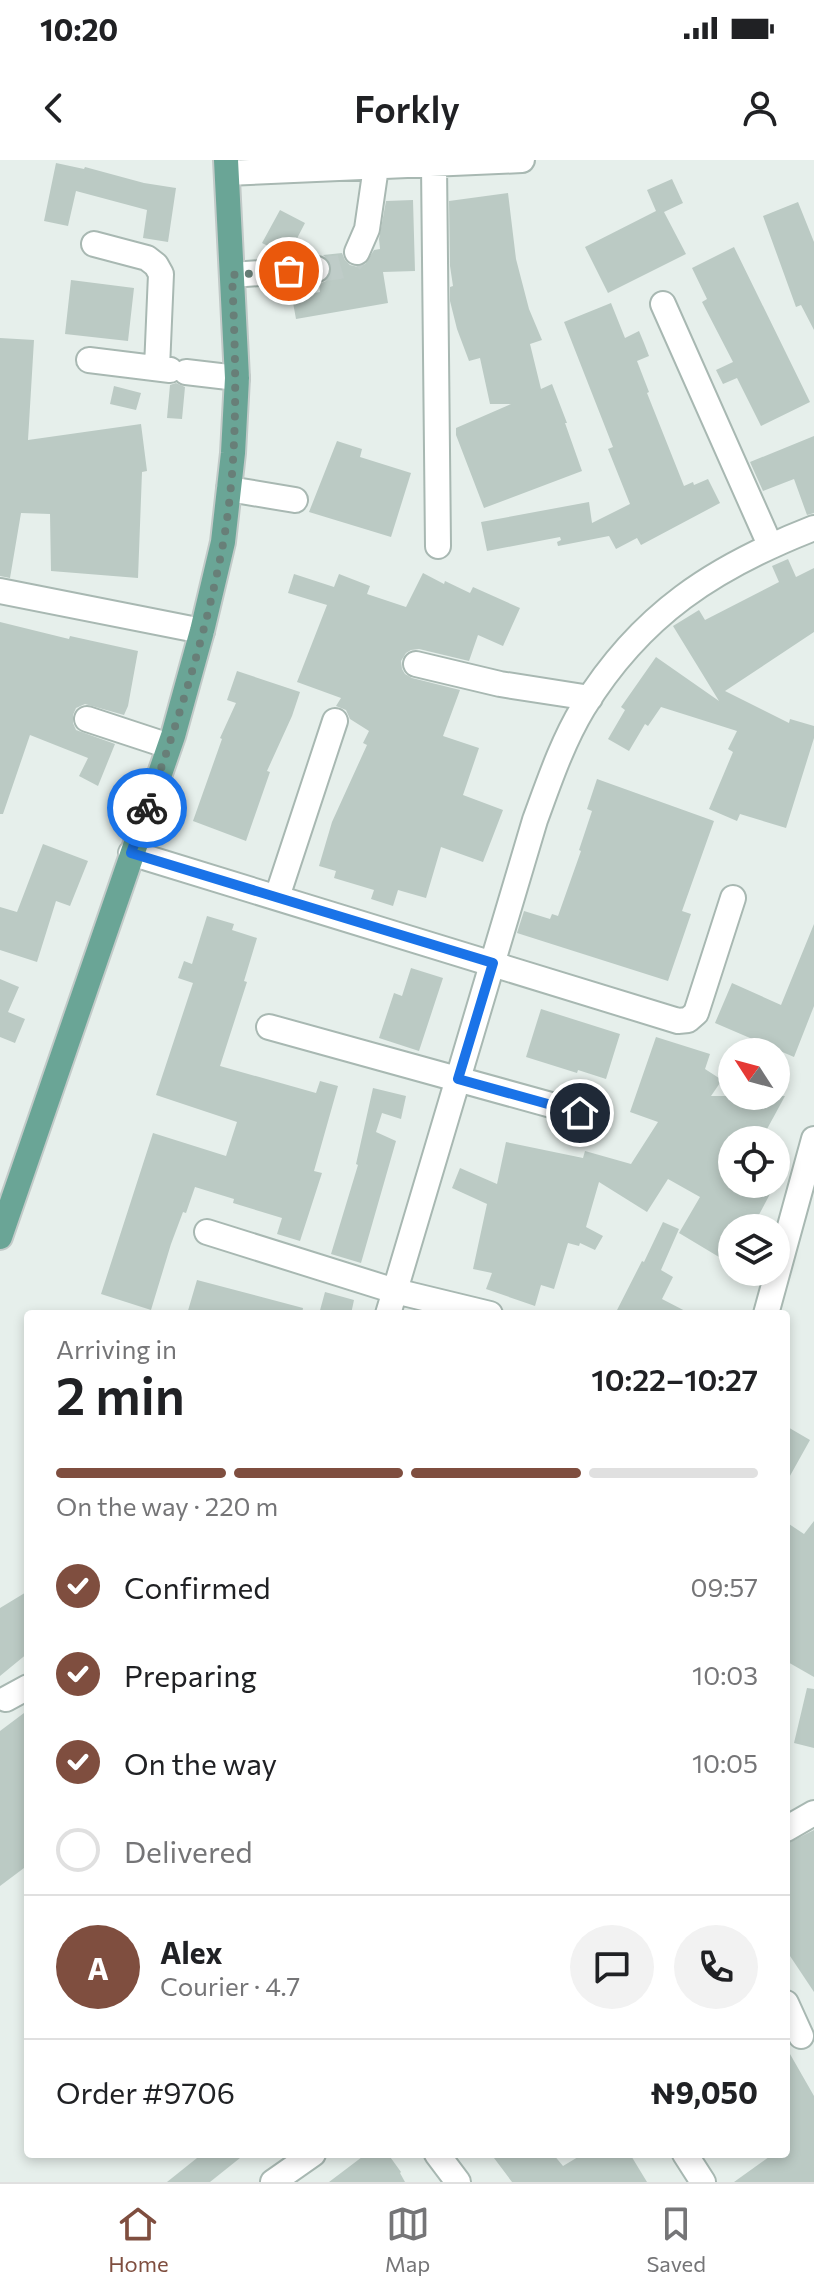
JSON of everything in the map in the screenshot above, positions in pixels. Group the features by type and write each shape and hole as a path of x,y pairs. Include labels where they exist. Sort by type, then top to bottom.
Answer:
{"main road":[{"path":"0,1237 169,746 202,631 223,542 237,378 226,166"}],"street":[{"path":"226,166 376,167 522,160"},
{"path":"434,165 438,546"},
{"path":"357,252 367,229 376,167"},
{"path":"94,244 147,258 156,265 161,274 171,370"},
{"path":"232,275 317,269"},
{"path":"663,304 770,545"},
{"path":"89,360 237,378"},
{"path":"229,489 295,500"},
{"path":"392,1302 535,820 556,762 590,698 612,667 662,612 684,595 731,565 814,528"},
{"path":"0,591 202,631"},
{"path":"416,664 500,684 590,698"},
{"path":"87,719 169,746"},
{"path":"277,897 335,721"},
{"path":"131,853 678,1021 688,1020 696,1013 733,898"},
{"path":"269,1027 580,1113"},
{"path":"767,1310 814,1139"},
{"path":"207,1232 392,1302 457,1310"},
{"path":"6,1699 24,1689"},
{"path":"790,1827 814,1813"},
{"path":"790,2012 800,2036"},
{"path":"273,2182 307,2158"},
{"path":"440,2158 458,2182"},
{"path":"688,2158 703,2182"}],"building":[{"path":"56,163 176,188 168,242 143,238 147,210 76,191 68,226 44,221"},
{"path":"672,179 683,203 664,212 686,254 608,293 585,247 656,211 647,190"},
{"path":"508,193 516,259 529,309 542,340 530,344 541,389 552,384 582,471 484,508 456,428 511,404 490,404 480,358 469,361 457,329 450,301 450,287 453,286 449,201"},
{"path":"413,200 415,271 383,272 388,303 296,319 292,297 320,292 319,284 331,275 330,261 323,255 342,253 350,265 358,267 365,264 374,250 380,249 386,201"},
{"path":"798,202 814,242 814,330 801,305 796,307 763,216"},
{"path":"280,210 305,223 288,256 262,243"},
{"path":"734,247 810,402 761,426 737,378 723,384 716,370 733,362 702,302 707,299 692,268"},
{"path":"71,280 134,288 128,341 65,334"},
{"path":"611,303 625,338 639,331 644,343 649,356 637,361 684,486 708,479 720,503 641,545 637,538 616,549 609,536 558,546 560,537 487,551 481,522 589,502 592,523 630,504 608,449 613,447 564,322"},
{"path":"0,338 34,340 28,440 141,424 147,471 142,472 138,578 51,571 50,514 21,513 10,578 0,576"},
{"path":"176,383 185,387 182,419 167,418 170,385"},
{"path":"114,386 141,393 136,410 110,404"},
{"path":"814,436 814,513 807,515 794,479 763,491 750,462"},
{"path":"337,441 362,449 360,457 411,473 391,537 309,512"},
{"path":"788,559 796,577 814,568 814,632 725,691 789,723 790,719 814,726 814,738 786,828 740,814 737,821 709,809 733,752 728,749 737,731 661,707 648,726 645,724 629,751 608,739 625,710 621,707 656,657 719,701 673,626 699,610 705,620 779,582 772,566"},
{"path":"423,573 470,593 473,587 520,608 503,646 478,635 469,661 419,649 406,653 401,661 405,674 412,678 460,690 443,736 479,748 463,795 503,810 483,862 441,847 426,898 398,890 393,906 371,899 374,890 334,878 336,871 319,866 332,822 367,745 363,743 369,731 350,719 346,710 336,706 341,698 297,682 327,605 288,593 294,574 334,587 339,574 370,586 367,594 406,607"},
{"path":"0,622 69,639 70,636 138,651 124,715 85,704 76,708 73,715 76,730 115,744 98,786 79,776 88,758 30,735 3,814 0,814"},
{"path":"237,671 300,692 267,771 270,772 246,841 193,821 220,738 236,703 227,700"},
{"path":"597,779 714,821 682,911 691,914 668,981 517,933 524,911 550,919 552,914 558,916 581,851 592,811 587,809"},
{"path":"43,844 88,861 70,906 56,901 37,962 0,950 0,907 17,912"},
{"path":"207,916 234,924 232,930 257,938 244,981 247,982 220,1066 316,1093 320,1081 338,1086 314,1171 322,1173 300,1241 277,1234 282,1218 195,1187 171,1244 151,1310 101,1294 153,1133 226,1156 237,1122 156,1095 193,983 178,978 184,961 192,964"},
{"path":"814,924 814,1006 794,1057 790,1055 790,1038 750,1038 715,1023 732,983 781,1005"},
{"path":"411,968 443,978 419,1051 379,1038 394,993 402,996"},
{"path":"0,979 19,987 8,1012 25,1019 15,1043 0,1037"},
{"path":"541,1009 620,1034 606,1079 526,1057"},
{"path":"656,1037 710,1054 705,1069 718,1077 718,1086 711,1096 718,1096 718,1110 777,1110 769,1126 718,1126 718,1198 768,1198 759,1214 718,1214 718,1256 679,1233 700,1197 668,1179 647,1212 599,1182 586,1227 603,1236 595,1250 580,1243 579,1246 568,1243 554,1289 541,1285 535,1306 486,1289 492,1273 473,1269 487,1204 452,1188 460,1168 497,1184 506,1142 583,1158 585,1151 631,1164 658,1122 630,1112"},
{"path":"373,1088 406,1096 401,1119 382,1113 376,1132 396,1141 361,1263 331,1254 358,1165"},
{"path":"663,1222 679,1229 661,1270 673,1277 662,1299 683,1310 617,1310"},
{"path":"197,1280 303,1308 303,1310 188,1310"},
{"path":"325,1292 354,1300 352,1310 320,1310"},
{"path":"790,1428 810,1440 790,1476"},
{"path":"814,1521 814,1677 790,1663 790,1525 804,1534"},
{"path":"24,1593 24,1656 0,1676 0,1608"},
{"path":"807,1688 814,1689 814,1748 794,1743"},
{"path":"24,1713 24,1868 0,1886 0,1731"},
{"path":"814,1830 814,1992 790,1956 790,1842"},
{"path":"790,2054 814,2096 814,2182 734,2182 767,2158 790,2158"},
{"path":"197,2158 240,2158 210,2182 167,2182"},
{"path":"361,2158 391,2158 405,2182 329,2182"},
{"path":"494,2158 556,2158 563,2166 576,2158 632,2158 647,2182 512,2182"}],"tunnel":[{"path":"317,269 346,265 357,252"}],"way so far":[{"path":"147,808 173,736 223,542 237,378 232,275 289,271"}],"route":[{"path":"147,808 131,853 493,963 458,1079 580,1113"}]}
